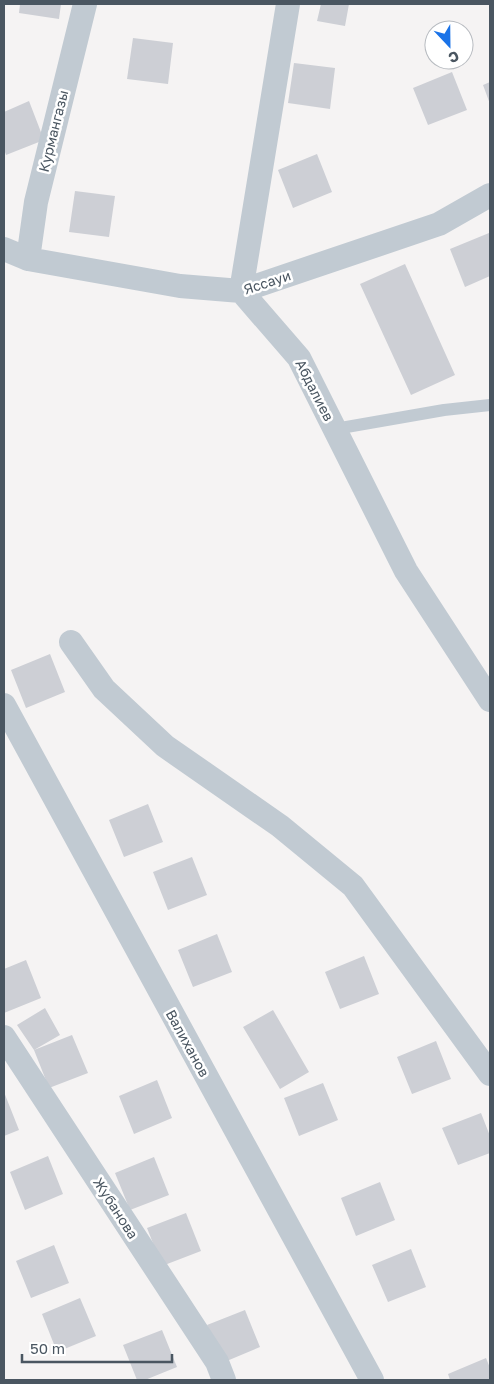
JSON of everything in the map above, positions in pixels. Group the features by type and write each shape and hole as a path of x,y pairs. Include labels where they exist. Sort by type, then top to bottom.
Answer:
{"street":[{"name":"Курмангазы","path":"28,259 36,202 84,4"},
{"path":"241,292 288,4"},
{"name":"Яссауи","path":"4,249 28,259 180,286 241,292 439,224 490,195"},
{"name":"Абдалиев","path":"241,292 299,358 406,571 490,700"},
{"path":"71,642 104,689 165,746 280,826 353,886 490,1074"},
{"name":"Валиханов","path":"4,705 372,1380"},
{"name":"Жубанова","path":"4,1037 217,1362 224,1380"}],"lane":[{"path":"335,429 444,410 490,405"}],"building":[{"path":"20,4 61,4 59,19 19,13"},
{"path":"321,4 349,4 345,26 317,21"},
{"path":"133,38 173,43 168,84 127,79"},
{"path":"294,63 335,68 330,109 288,103"},
{"path":"452,72 467,110 428,125 413,88"},
{"path":"490,82 490,104 483,85"},
{"path":"29,101 44,140 6,155 4,149 4,112"},
{"path":"317,154 332,192 293,208 278,170"},
{"path":"75,191 115,196 109,237 69,232"},
{"path":"489,233 490,276 465,287 450,249"},
{"path":"405,264 455,375 411,395 360,284"},
{"path":"50,654 65,692 26,708 11,670"},
{"path":"148,804 163,842 124,857 109,820"},
{"path":"192,857 207,895 168,910 153,872"},
{"path":"217,934 232,972 193,987 178,950"},
{"path":"364,956 379,994 340,1009 325,972"},
{"path":"26,960 41,998 4,1013 4,969"},
{"path":"45,1008 60,1035 34,1050 17,1025"},
{"path":"273,1010 309,1072 280,1089 243,1027"},
{"path":"72,1035 88,1073 49,1088 34,1050"},
{"path":"436,1041 451,1079 412,1094 397,1057"},
{"path":"157,1080 172,1118 134,1134 119,1096"},
{"path":"323,1083 338,1120 299,1136 284,1098"},
{"path":"4,1092 19,1130 4,1136"},
{"path":"481,1113 490,1136 490,1153 458,1165 442,1128"},
{"path":"48,1156 63,1194 25,1210 10,1172"},
{"path":"154,1157 169,1195 130,1210 115,1173"},
{"path":"380,1182 395,1220 356,1236 341,1198"},
{"path":"186,1213 201,1251 162,1266 147,1228"},
{"path":"54,1245 69,1283 31,1298 16,1261"},
{"path":"411,1249 426,1287 388,1302 372,1265"},
{"path":"80,1298 96,1336 57,1352 42,1314"},
{"path":"245,1310 260,1347 222,1363 207,1325"},
{"path":"162,1330 177,1367 145,1380 137,1380 123,1345"},
{"path":"486,1358 490,1368 490,1380 450,1380 448,1374"}]}
